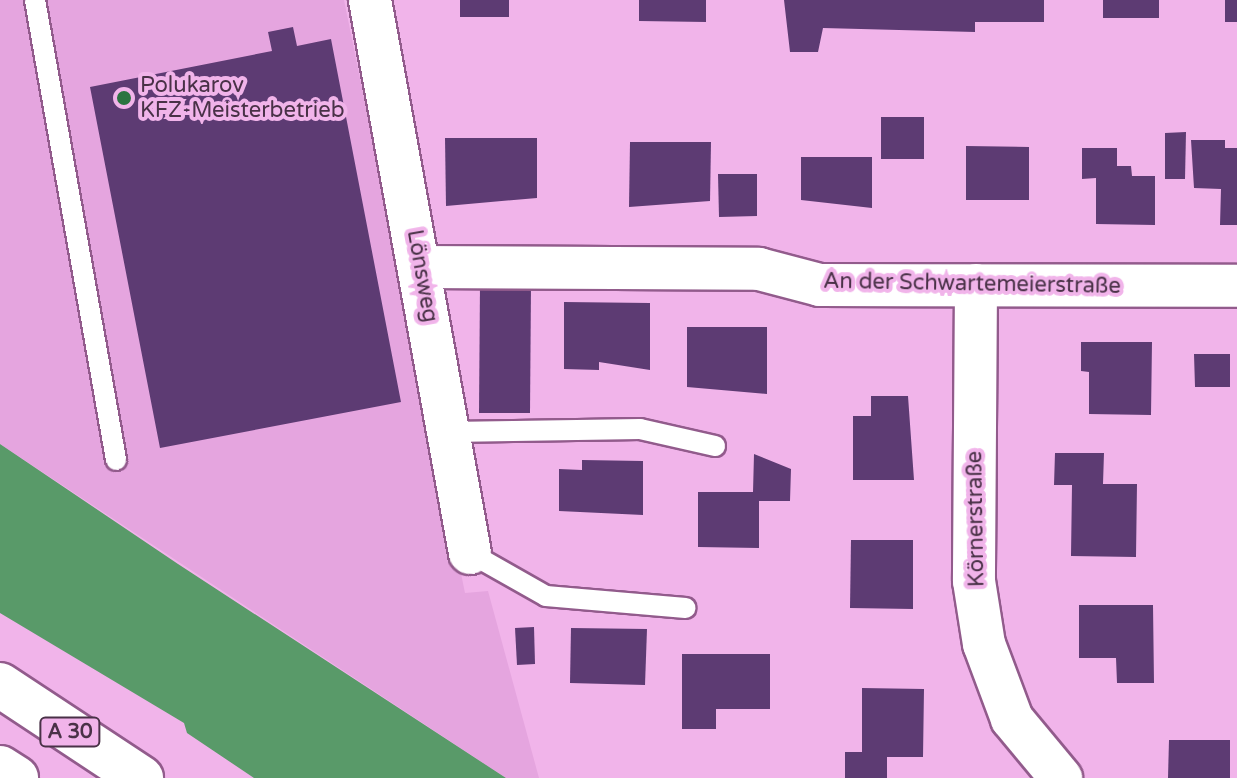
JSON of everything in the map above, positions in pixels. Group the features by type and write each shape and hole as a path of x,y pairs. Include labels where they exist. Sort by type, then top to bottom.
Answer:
{"highway":[{"name":"A 30","path":"0,685 141,778"},
{"path":"0,768 16,778"}],"street":[{"name":"Lönsweg","path":"370,0 470,553"},
{"name":"An der Schwartemeierstraße","path":"420,267 759,269 820,285 1237,286"},
{"name":"Körnerstraße","path":"976,285 974,581 984,644 1012,719 1061,778"}],"lane":[{"path":"35,0 116,460"},
{"path":"450,432 640,429 715,446"},
{"path":"470,553 546,596 685,608"}],"shaded area":[{"path":"0,0 344,0 465,593 488,591 539,778 506,778 0,444"}],"green space":[{"path":"0,444 506,778 254,778 187,733 184,723 0,613"}],"building":[{"path":"460,0 509,0 509,17 460,17"},
{"path":"639,0 706,0 706,22 639,21"},
{"path":"784,0 1044,0 1044,22 975,22 975,32 823,28 818,52 790,52"},
{"path":"1103,0 1159,0 1159,18 1103,18"},
{"path":"1225,0 1237,0 1237,22 1225,22"},
{"path":"293,27 297,46 331,39 401,402 160,448 90,87 272,51 268,32"},
{"path":"881,117 924,117 924,159 881,159"},
{"path":"1186,132 1185,179 1165,179 1165,133"},
{"path":"445,138 537,138 537,198 446,206"},
{"path":"1191,140 1225,140 1225,148 1237,148 1237,225 1220,225 1221,189 1194,188"},
{"path":"630,142 711,142 710,201 629,207"},
{"path":"966,146 1029,147 1029,200 966,200"},
{"path":"1082,148 1117,148 1117,166 1131,166 1132,176 1155,176 1155,225 1096,224 1096,178 1082,179"},
{"path":"801,157 872,157 872,208 801,200"},
{"path":"718,174 757,174 757,216 719,217"},
{"path":"480,284 531,284 530,413 479,413"},
{"path":"564,302 650,303 650,370 599,362 599,370 564,369"},
{"path":"687,327 767,327 767,394 687,387"},
{"path":"1081,342 1152,342 1151,415 1089,414 1089,372 1081,371"},
{"path":"1194,354 1230,354 1230,387 1195,387"},
{"path":"871,396 908,396 914,480 853,480 853,416 871,416"},
{"path":"1055,453 1104,453 1103,484 1137,484 1136,557 1071,556 1072,485 1054,485"},
{"path":"754,454 791,469 790,501 759,501 759,548 698,547 698,492 753,492"},
{"path":"582,460 643,461 643,515 559,511 559,469 582,470"},
{"path":"851,540 913,540 913,609 850,608"},
{"path":"1079,605 1153,605 1154,683 1117,683 1116,658 1079,658"},
{"path":"534,627 535,664 517,665 515,628"},
{"path":"571,628 647,629 645,685 570,683"},
{"path":"682,654 770,654 770,709 716,709 716,729 682,729"},
{"path":"862,688 924,689 923,757 887,757 887,778 845,778 845,752 862,752"},
{"path":"1169,740 1230,740 1230,778 1168,778"}],"place":[{"name":"Polukarov KFZ-Meisterbetrieb","path":"124,98"}]}
